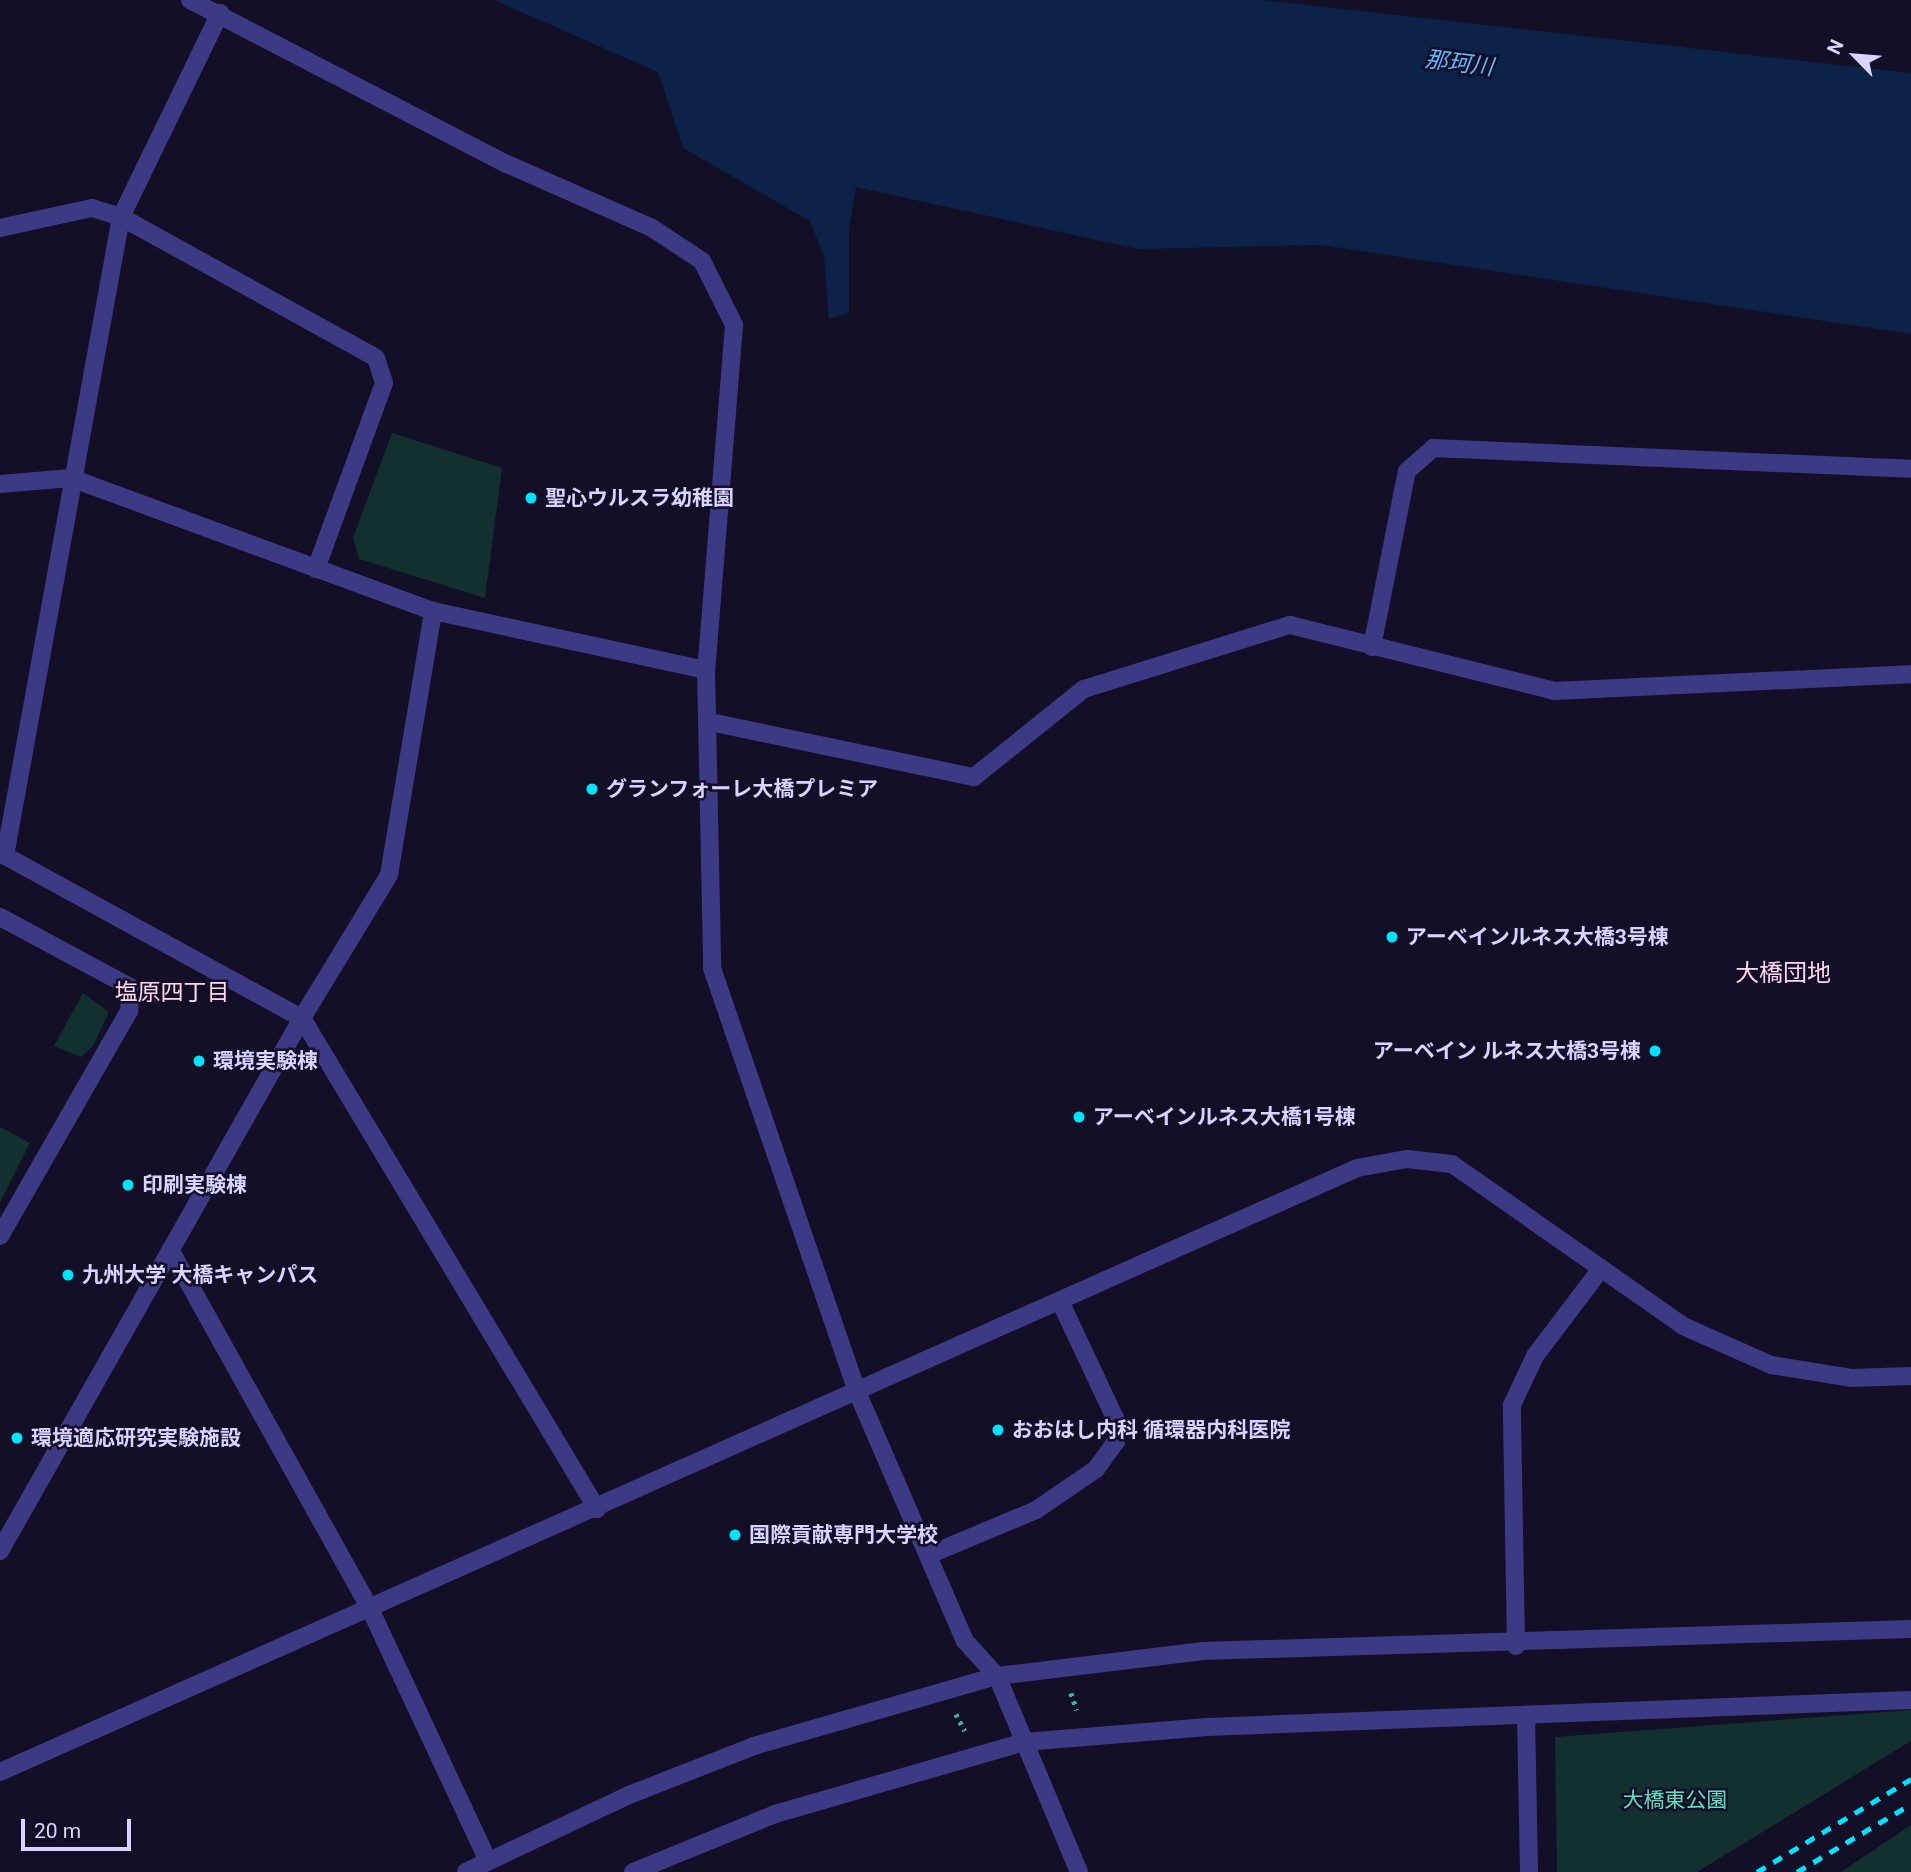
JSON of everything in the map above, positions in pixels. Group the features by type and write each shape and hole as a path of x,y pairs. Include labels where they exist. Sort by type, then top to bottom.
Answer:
{"street":[{"path":"190,0 220,13 507,164 652,228 702,261 734,325 706,670 710,722 712,968 858,1394 931,1553 965,1641 997,1676 1079,1872"},
{"path":"220,13 121,217 2,855 302,1018 597,1509"},
{"path":"0,228 92,208 121,217 376,358 384,383 316,569"},
{"path":"1372,647 1406,471 1433,449 1911,469"},
{"path":"0,484 71,478 433,611 706,670"},
{"path":"0,1551 172,1253 302,1018 389,875 433,611"},
{"path":"710,722 974,777 1084,689 1290,625 1554,691 1911,674"},
{"path":"0,917 130,987 129,1011 0,1237"},
{"path":"0,1772 371,1611 1357,1168 1407,1159 1452,1164 1486,1182 1600,1270 1684,1326 1771,1365 1851,1378 1911,1376"},
{"path":"172,1253 371,1611 488,1861"},
{"path":"1516,1646 1512,1405 1535,1356 1600,1270"},
{"path":"931,1553 1037,1510 1096,1469 1116,1441 1115,1418 1061,1303"},
{"path":"466,1872 699,1766 997,1676 1203,1651 1516,1646 1911,1629"},
{"path":"634,1872 775,1814 1024,1742 1526,1715 1911,1700"},
{"path":"1526,1715 1529,1872"}],"path":[{"path":"1062,1670 1088,1737"},
{"path":"944,1691 979,1756"}],"green space":[{"path":"392,433 502,468 485,598 359,559 353,538"},
{"path":"83,993 109,1012 93,1046 81,1057 54,1046"},
{"path":"0,1127 30,1143 0,1203"},
{"name":"大橋東公園","path":"1911,1710 1911,1741 1697,1872 1557,1872 1555,1737"},
{"path":"1911,1825 1911,1872 1841,1872"}],"water":[{"name":"那珂川","path":"494,0 1264,0 1911,73 1911,334 1321,245 1138,249 856,187 849,228 849,313 829,319 824,256 810,221 683,148 658,72"}],"railway":[{"path":"1757,1872 1911,1779"},
{"path":"1797,1872 1911,1804"}],"place":[{"name":"聖心ウルスラ幼稚園","path":"531,498"},
{"name":"グランフォーレ大橋プレミア","path":"592,789"},
{"name":"アーベインルネス大橋3号棟","path":"1392,937"},
{"name":"アーベイン ルネス大橋3号棟","path":"1655,1051"},
{"name":"環境実験棟","path":"199,1061"},
{"name":"アーベインルネス大橋1号棟","path":"1079,1117"},
{"name":"印刷実験棟","path":"128,1185"},
{"name":"九州大学 大橋キャンパス","path":"68,1275"},
{"name":"おおはし内科 循環器内科医院","path":"998,1430"},
{"name":"環境適応研究実験施設","path":"17,1438"},
{"name":"国際貢献専門大学校","path":"735,1535"}],"district":[{"name":"大橋団地","path":"1783,974"},
{"name":"塩原四丁目","path":"172,993"}]}
